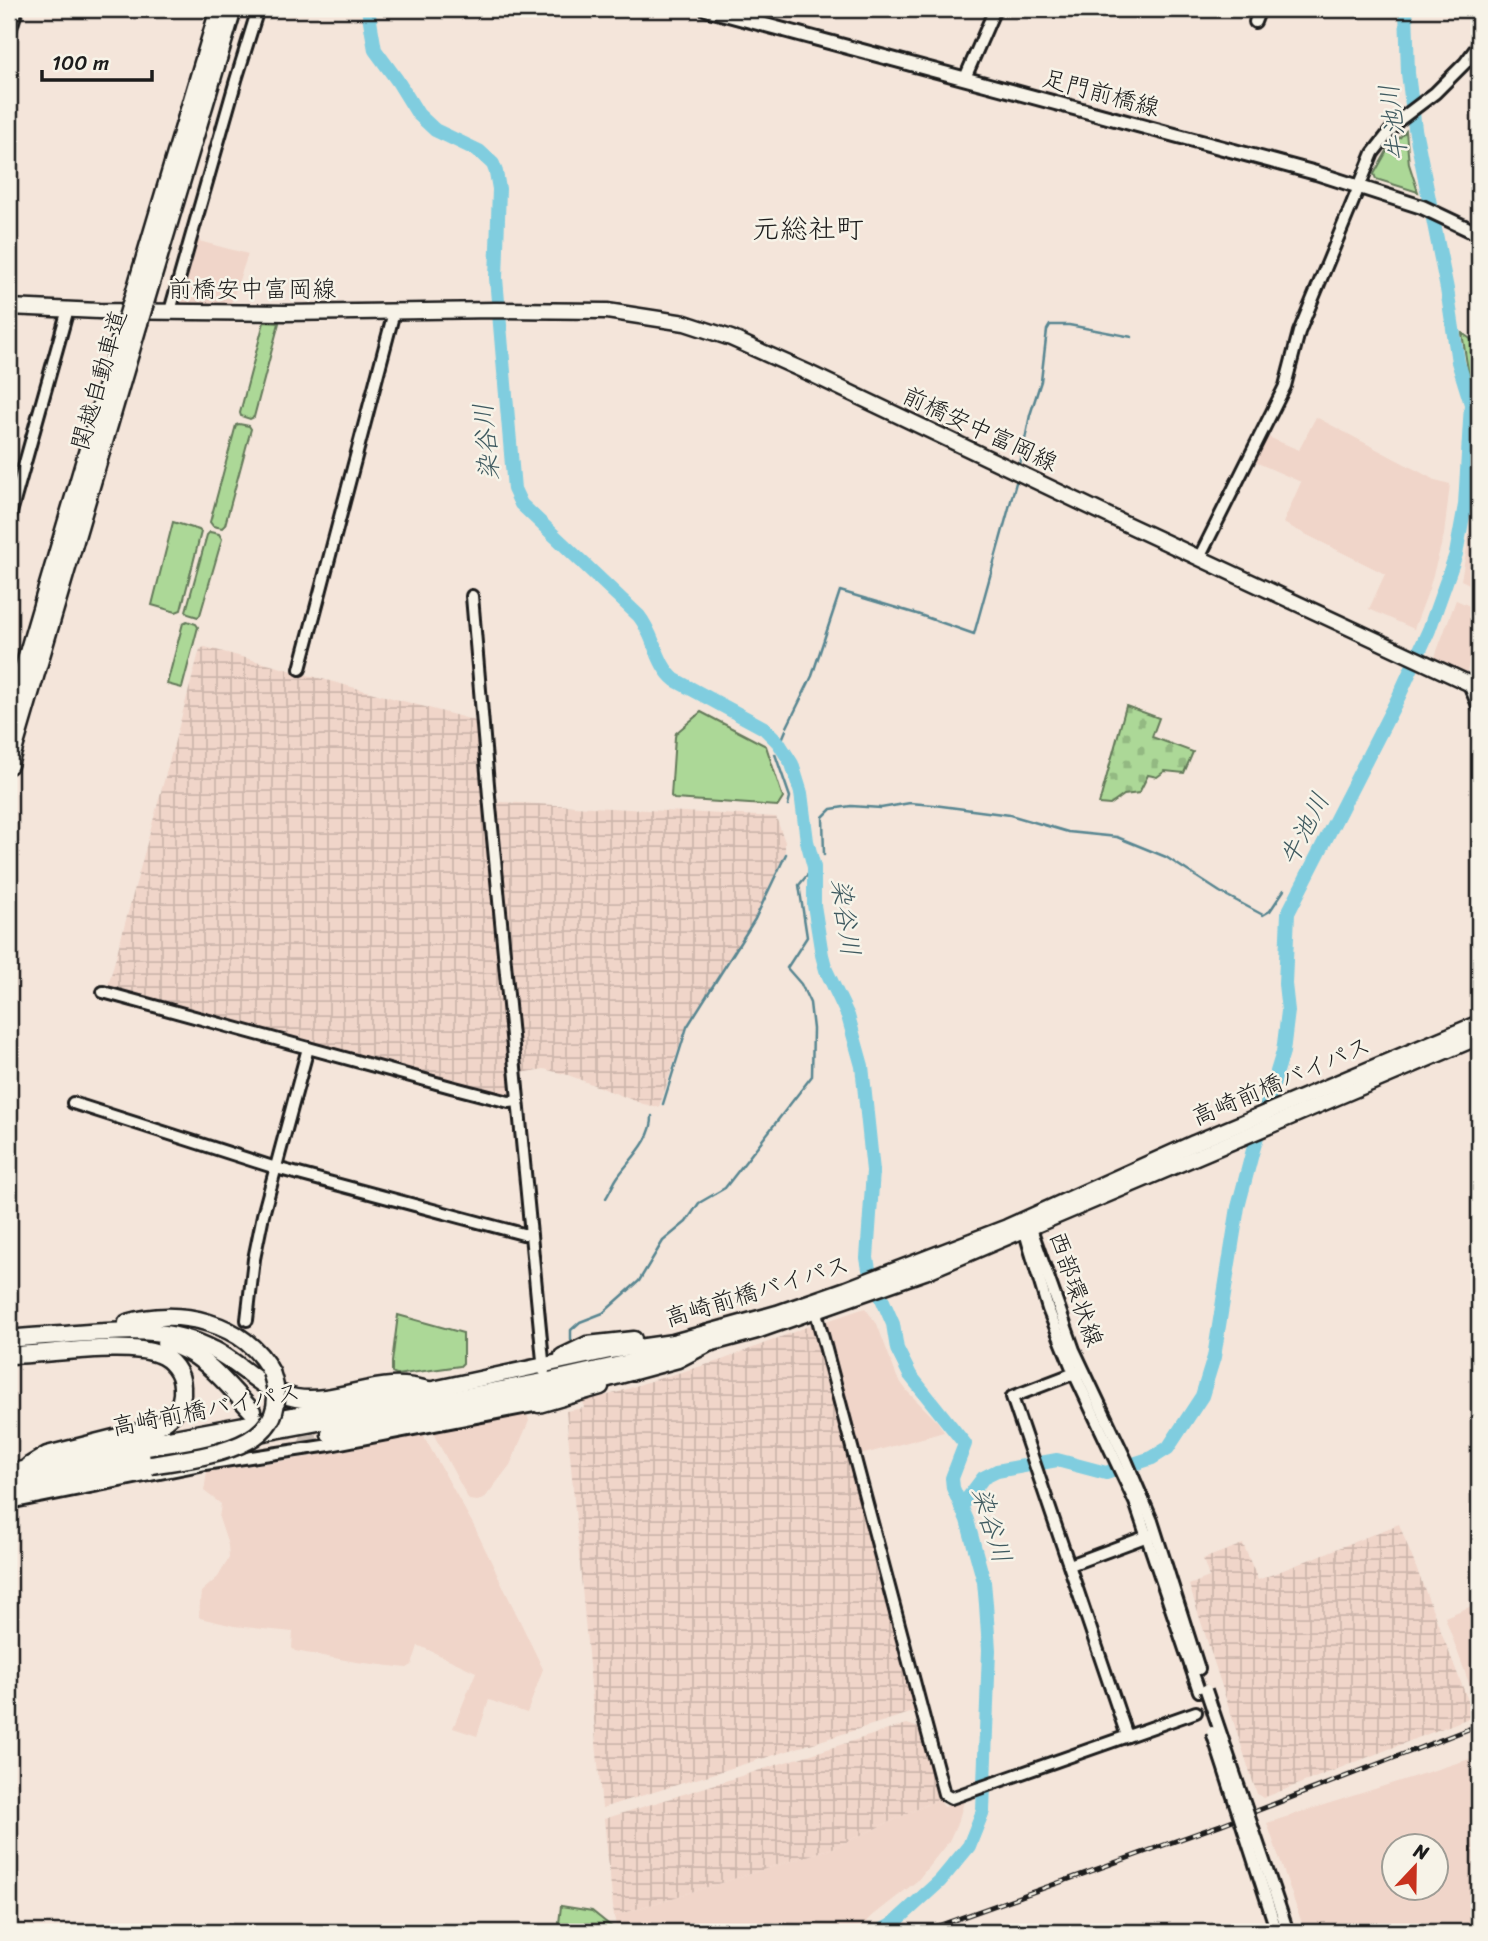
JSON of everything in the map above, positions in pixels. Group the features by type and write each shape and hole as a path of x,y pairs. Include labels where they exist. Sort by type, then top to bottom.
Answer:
{"highway":[{"name":"関越自動車道","path":"9,765 219,9"},
{"name":"関越自動車道","path":"138,303 238,10"},
{"name":"関越自動車道","path":"9,717 132,324"},
{"path":"9,1488 68,1482 226,1451 254,1438 265,1426 274,1409 276,1391 264,1358 231,1332 208,1322 160,1318 135,1320 101,1332"},
{"path":"11,1347 101,1332 153,1331 195,1341 228,1357 271,1390 300,1399 318,1399 390,1386 428,1390"},
{"path":"102,1349 142,1340 182,1348 203,1360 252,1411"},
{"path":"330,1434 542,1393 678,1359 705,1345"},
{"path":"11,1347 149,1351 168,1360 179,1373 182,1384 178,1408 170,1417 153,1427 47,1455 29,1466"}],"main road":[{"name":"足門前橋線","path":"706,9 1254,155 1422,207 1479,234"},
{"name":"前橋安中富岡線","path":"9,307 170,311 607,311 664,318 721,334 812,374 1474,685"},
{"name":"高崎前橋バイパス","path":"9,1472 428,1390 550,1363 673,1342 865,1288 1028,1226 1250,1135 1270,1111 1479,1023"},
{"name":"高崎前橋バイパス","path":"1028,1226 1260,1123 1479,1037"},
{"name":"高崎前橋バイパス","path":"705,1345 816,1312 865,1288"},
{"name":"高崎前橋バイパス","path":"9,1488 81,1467 542,1393 731,1345 757,1331"}],"street":[{"path":"9,34 17,9"},
{"path":"965,78 995,9"},
{"path":"1255,22 1260,9"},
{"path":"170,311 257,13 238,10"},
{"path":"1199,558 1285,386 1299,332 1380,143 1398,121 1422,104 1457,72 1479,44"},
{"path":"9,520 68,309"},
{"path":"300,669 394,312"},
{"path":"9,1503 205,1464 428,1427 542,1393 550,1363 530,1234 472,596"},
{"path":"1474,685 1479,708"},
{"path":"103,992 509,1102 517,1101"},
{"path":"247,1320 254,1259 308,1048"},
{"path":"73,1103 276,1168 530,1234"},
{"name":"西部環状線","path":"1028,1226 1066,1329 1078,1371 1129,1477 1152,1534"},
{"path":"816,1312 944,1794 951,1798 1196,1712"},
{"path":"1078,1371 1012,1396 1127,1736"},
{"path":"1070,1565 1152,1534 1277,1932"},
{"path":"1203,1690 1288,1932"}],"shaded area":[{"path":"195,240 248,254 230,306 177,306"},
{"path":"1316,417 1435,480 1450,484 1444,535 1429,589 1414,629 1369,609 1385,574 1283,523 1301,482 1253,461 1266,436 1299,450"},
{"path":"1473,516 1479,520 1479,589 1461,580"},
{"path":"1456,600 1479,610 1479,650 1470,662 1466,674 1434,659"},
{"path":"205,647 477,723 511,1092 506,1096 113,990 108,986 200,649"},
{"path":"500,802 776,817 785,842 785,854 755,918 686,1027 659,1107 643,1104 568,1075 544,1069 521,1073 497,805"},
{"path":"865,1308 877,1324 897,1377 944,1432 857,1456 824,1322"},
{"path":"814,1324 920,1710 602,1808 566,1411 584,1408 583,1401 722,1360"},
{"path":"527,1414 529,1421 510,1465 484,1499 469,1500 434,1431"},
{"path":"423,1435 474,1526 543,1669 527,1713 489,1700 477,1736 453,1728 476,1672 422,1647 418,1646 412,1665 407,1668 356,1662 295,1651 292,1648 293,1632 234,1626 199,1616 201,1592 218,1577 229,1558 228,1545 219,1518 221,1504 204,1491 207,1472 309,1457"},
{"path":"1399,1524 1474,1716 1263,1798 1257,1794 1189,1585 1209,1577 1203,1559 1243,1544 1258,1580"},
{"path":"1479,1603 1479,1711 1445,1617"},
{"path":"907,1724 922,1729 939,1799 833,1848 614,1916 604,1819"},
{"path":"1479,1756 1479,1932 1305,1932 1267,1823"},
{"path":"939,1799 944,1807 964,1801 949,1841 917,1881 856,1932 617,1930 614,1916 833,1848"}],"green space":[{"path":"1406,131 1409,164 1418,192 1376,179 1374,174 1387,151"},
{"path":"264,322 279,323 254,417 250,419 240,413"},
{"path":"1462,333 1479,345 1479,395 1471,389"},
{"path":"236,425 251,429 222,528 213,526 210,522"},
{"path":"173,522 201,532 181,610 176,612 152,605"},
{"path":"210,532 219,534 222,539 198,617 186,611"},
{"path":"187,621 198,627 182,688 167,684 183,623"},
{"path":"1126,706 1159,718 1152,737 1193,752 1184,773 1165,771 1157,777 1148,775 1139,793 1124,795 1110,805 1099,804"},
{"path":"701,712 766,746 783,798 778,806 674,799 671,796 676,733"},
{"path":"398,1315 463,1333 463,1363 460,1366 396,1375 392,1373"},
{"path":"561,1906 592,1911 618,1932 558,1932"}],"waterway":[{"name":"染谷川","path":"368,9 375,50 418,114 435,130 479,151 493,164 496,172 499,189 496,278 514,489 521,504 639,616 649,632 659,658 675,680 764,728 778,742 792,764 801,793 807,841 814,867 814,905 822,955 826,970 848,1016 862,1066 873,1171 867,1258 869,1269 893,1324 897,1349 910,1375 965,1444 952,1478 953,1488 967,1520 984,1582 986,1604 989,1650 983,1811 969,1846 940,1881 893,1924 879,1932"},
{"name":"牛池川","path":"961,1507 983,1478 997,1471 1057,1460 1106,1473 1152,1458 1168,1448 1202,1396 1214,1357 1238,1207 1283,1052 1288,1011 1285,984 1288,913 1399,696 1429,630 1456,554 1465,505 1471,404 1458,362 1447,289 1415,129 1408,73 1406,9"},
{"path":"1019,469 1030,415 1041,381 1047,330 1050,325 1069,325 1132,337"},
{"path":"787,727 812,676 840,591 974,634 1017,479"},
{"path":"1465,505 1473,508"},
{"path":"778,749 786,730"},
{"path":"775,754 790,797 788,805"},
{"path":"824,855 823,817 831,809 851,806 881,808 910,803 1010,815 1068,832 1117,837 1166,857 1220,892 1263,915 1270,911 1284,890"},
{"path":"663,1104 687,1027 755,919 786,854"},
{"path":"571,1340 571,1330 580,1322 603,1313 639,1281 663,1241 686,1222 699,1203 725,1188 812,1076 813,1029 810,1003 801,984 787,968 807,937 799,885 814,867"},
{"path":"606,1198 617,1178 645,1141 652,1116"}],"tunnel":[{"path":"278,1428 307,1436 330,1434"}],"railway":[{"path":"921,1932 1220,1825 1479,1725"}],"district":[{"name":"元総社町","path":"808,228"}]}
